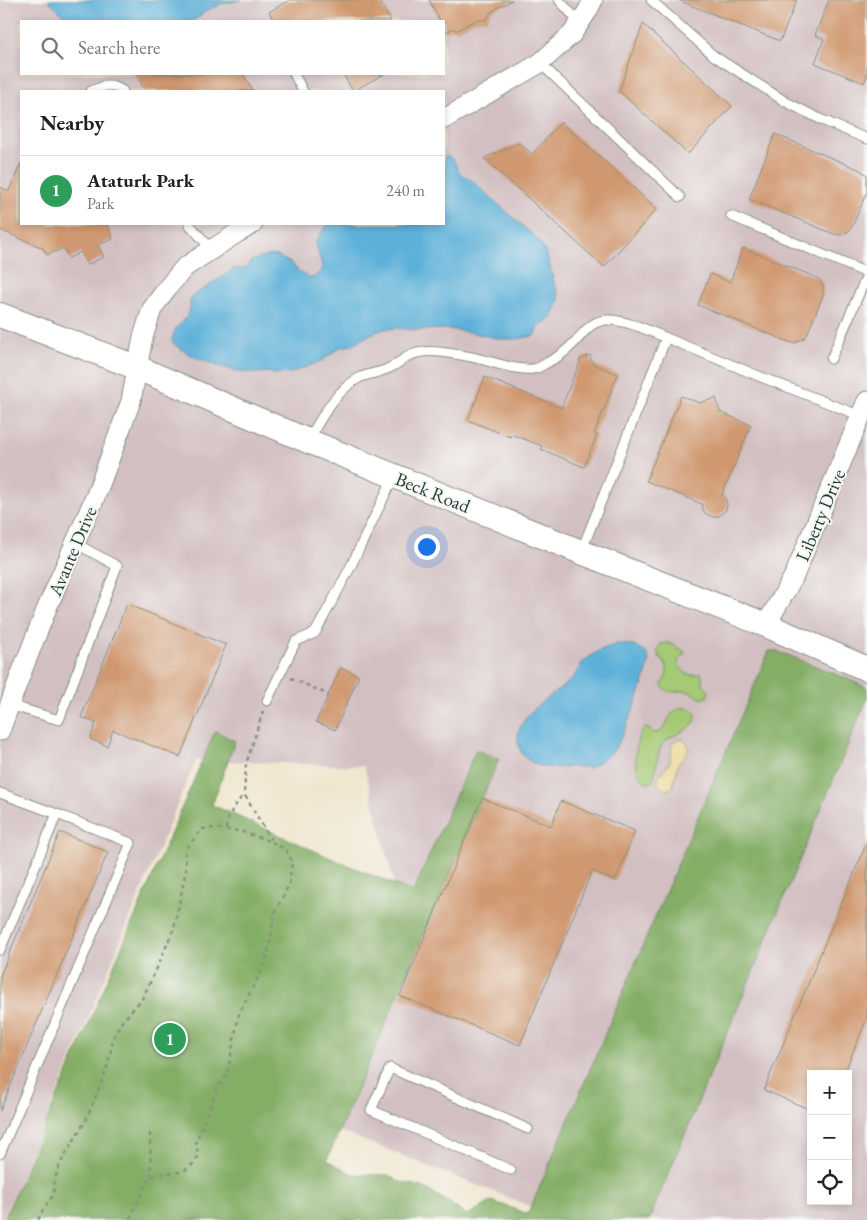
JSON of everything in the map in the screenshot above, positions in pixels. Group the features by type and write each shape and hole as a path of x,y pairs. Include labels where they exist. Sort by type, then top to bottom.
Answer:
{"street":[{"path":"445,117 540,63 572,34 593,0"},
{"path":"138,368 143,337 152,309 168,287 185,267 250,225"},
{"name":"Beck Road","path":"0,315 138,368 308,441 766,625 867,669"},
{"name":"Avante Drive","path":"0,731 47,608 96,495 131,401 138,368"},
{"name":"Liberty Drive","path":"766,625 794,576 864,409"}],"lane":[{"path":"559,0 580,23"},
{"path":"651,0 714,56 786,102 822,120 867,138"},
{"path":"540,63 680,197"},
{"path":"295,75 302,90"},
{"path":"93,90 103,86 115,86 121,90"},
{"path":"731,216 867,274 831,359"},
{"path":"190,225 212,250"},
{"path":"308,441 327,408 346,387 360,378 396,365 408,357 425,351 480,358 534,369 564,353 584,330 591,325 606,320 640,327 761,377 864,409"},
{"path":"581,552 666,338"},
{"path":"267,701 296,641 315,633 349,570 394,476"},
{"path":"10,705 59,720 117,566 75,543"},
{"path":"0,793 131,843 0,1154"},
{"path":"0,950 57,814"},
{"path":"511,1170 371,1110 390,1068 528,1129"}],"path":[{"path":"281,672 328,696"},
{"path":"226,830 227,819 231,811 244,794 246,764 267,701"},
{"path":"244,794 272,842"},
{"path":"38,1220 54,1194 54,1182 60,1164 86,1120 106,1071 114,1036 120,1024 142,998 158,968 174,928 186,870 186,849 202,829 240,831 272,842 286,850 292,861 289,884 274,915 271,940 264,966 239,1014 228,1075 218,1086 197,1136 198,1157 191,1166 182,1171 161,1174 151,1178 147,1182 129,1220"},
{"path":"150,1132 151,1178"}],"shaded area":[{"path":"0,0 867,0 867,1220 565,1220 337,1130 412,952 364,766 196,760 4,1220 0,1220"}],"green space":[{"path":"668,643 684,651 685,654 678,660 683,671 689,675 701,673 703,684 709,691 706,698 701,698 686,691 670,692 664,688 662,684 667,667 659,655 658,648 661,644"},
{"path":"769,651 785,654 867,688 867,699 649,1220 4,1220 215,731 235,741 212,805 413,892 476,750 499,759 327,1160 352,1174 389,1175 397,1181 423,1187 467,1215 492,1201 528,1214"},
{"path":"680,708 694,711 695,722 663,744 660,748 653,781 650,783 646,782 640,776 636,762 636,749 639,737 645,728 653,733 660,731 673,713"}],"sand":[{"path":"678,739 685,741 689,748 678,765 673,786 671,789 666,790 659,785 658,777 669,762 672,743"}],"water":[{"path":"48,0 242,0 224,3 218,5 217,8 215,6 194,20 74,20 62,14"},
{"path":"445,156 450,157 462,175 469,178 537,239 544,249 559,298 551,318 539,325 534,336 500,339 450,329 384,329 352,345 340,347 323,360 314,364 290,373 274,374 268,372 244,372 217,366 193,356 173,343 172,338 176,328 187,317 190,309 190,300 194,295 235,268 248,267 250,262 270,255 277,256 291,263 299,272 309,278 322,271 316,241 327,225 445,225"},
{"path":"617,644 631,645 640,649 647,655 649,660 635,705 614,750 589,768 550,768 535,764 527,759 520,750 518,736 521,726 527,717 572,679 588,658"}],"building":[{"path":"290,0 379,0 390,20 273,20 269,12"},
{"path":"429,0 512,0 492,11 486,20 476,20 456,31 454,28 446,32 445,20 439,20"},
{"path":"678,0 797,0 780,41"},
{"path":"829,0 867,0 867,75 864,83 815,63 824,39 815,35"},
{"path":"643,24 732,106 688,154 619,91"},
{"path":"137,75 244,75 252,90 144,90"},
{"path":"344,75 382,75 355,90 352,90"},
{"path":"561,122 657,209 604,267 484,158 519,143 532,154"},
{"path":"775,134 860,170 867,175 867,192 849,231 840,235 834,234 749,199"},
{"path":"20,165 20,225 107,225 113,239 98,245 104,257 87,265 81,252 69,258 64,248 47,255 43,248 0,230 0,187 9,191"},
{"path":"743,248 815,277 823,285 823,295 807,335 803,339 794,343 789,342 698,305 710,274 730,282"},
{"path":"590,355 593,364 618,374 594,434 597,435 584,467 541,449 542,446 511,434 510,437 468,420 485,377 561,408 581,359"},
{"path":"681,396 699,403 716,398 720,412 751,425 722,495 726,500 726,510 719,516 710,516 703,510 702,504 646,481"},
{"path":"127,604 226,645 180,757 113,730 107,746 90,739 96,723 81,717"},
{"path":"341,668 359,676 335,730 316,722"},
{"path":"482,798 551,826 561,801 635,831 615,881 592,871 520,1045 400,996"},
{"path":"60,832 108,852 0,1111 0,976"},
{"path":"867,842 867,1018 846,1070 807,1070 807,1108 764,1090"}],"place":[{"name":"Ataturk Park","path":"170,1039"}]}
